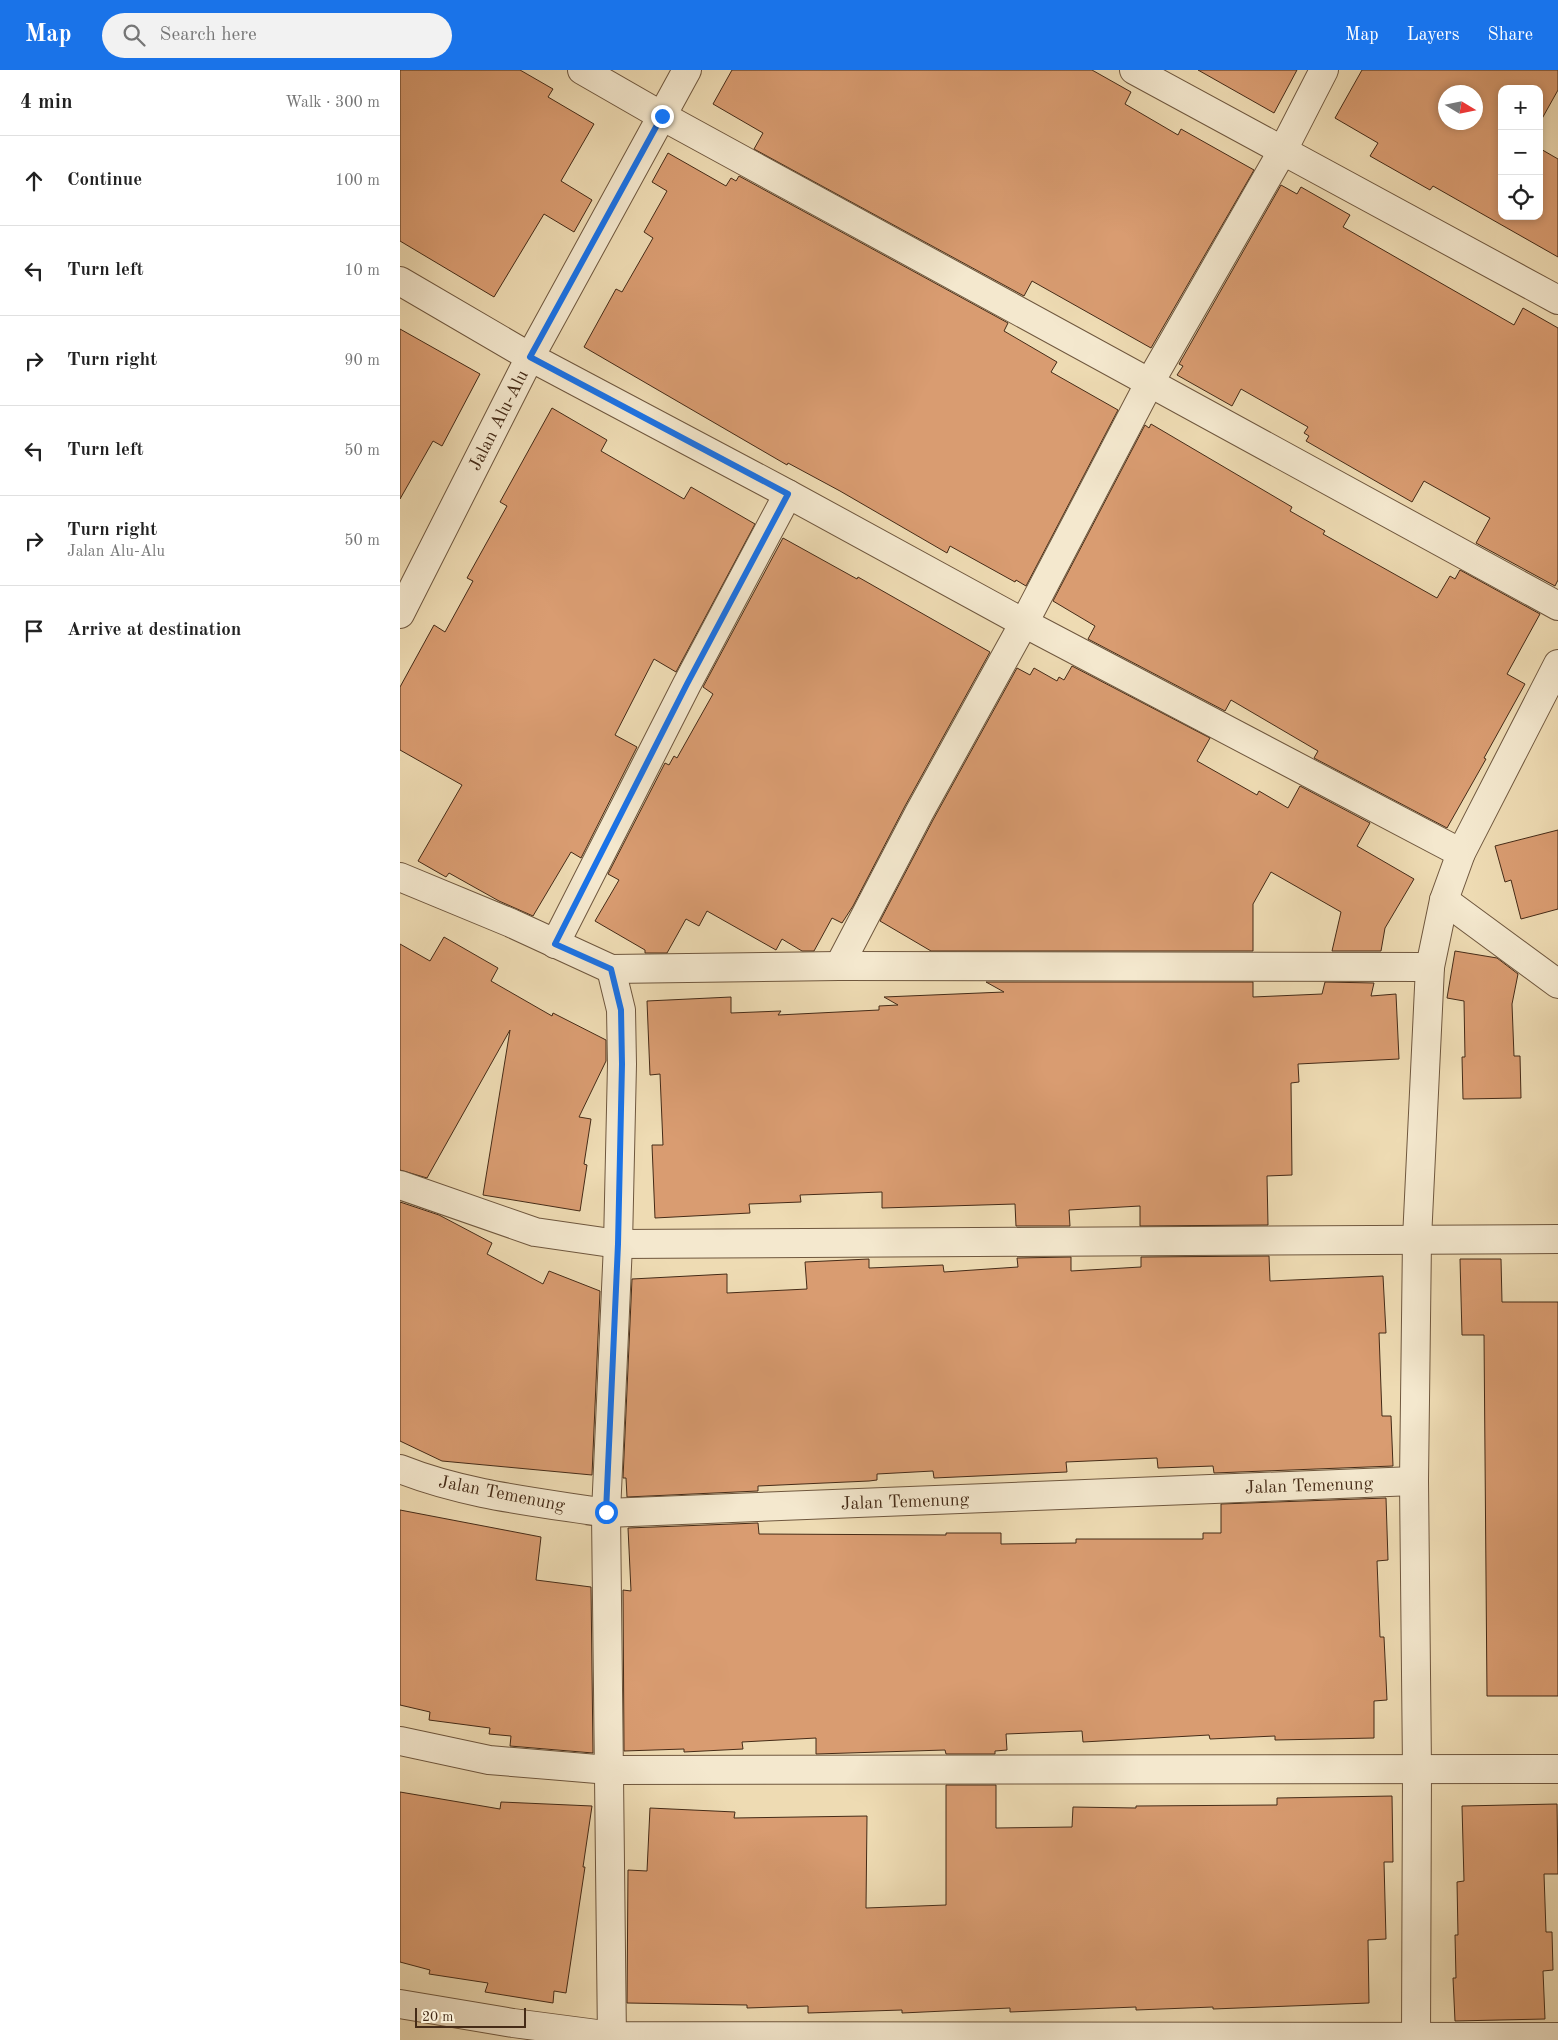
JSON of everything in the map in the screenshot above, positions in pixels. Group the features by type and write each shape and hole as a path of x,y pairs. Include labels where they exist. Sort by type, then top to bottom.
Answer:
{"street":[{"path":"582,70 662,116 1558,606"},
{"name":"Jalan Alu-Alu","path":"400,614 530,357 687,70"},
{"path":"1134,70 1558,300"},
{"path":"839,966 919,813 1024,623 1150,382 1283,150 1324,70"},
{"path":"400,281 530,357 788,494 1024,623 1461,853"},
{"path":"555,944 687,684 788,494"},
{"path":"1416,2038 1417,1769 1414,1480 1417,1239 1430,966 1444,900 1461,853 1558,664"},
{"path":"400,877 611,969 839,966 1430,966"},
{"path":"1444,900 1558,984"},
{"path":"611,969 622,1019 618,1244 606,1512 612,2038"},
{"path":"400,1184 535,1232 618,1244 1558,1239"},
{"name":"Jalan Temenung","path":"400,1469 421,1478 498,1496 606,1512 1414,1480"},
{"path":"400,1741 489,1760 609,1770 1558,1769"},
{"path":"400,2004 612,2038 1558,2037"}],"building":[{"path":"400,70 520,70 553,89 548,97 594,124 561,181 592,200 574,232 544,214 494,297 400,241"},
{"path":"732,70 1092,70 1131,92 1125,104 1178,135 1181,129 1254,170 1151,348 1032,281 1024,296 754,149 763,133 713,104"},
{"path":"1198,70 1297,70 1274,113"},
{"path":"1362,70 1558,70 1558,90 1543,117 1543,85 1498,85 1498,220 1543,220 1543,150 1558,159 1558,257 1433,186 1430,190 1370,156 1378,143 1335,118"},
{"path":"668,153 726,186 731,178 736,181 739,176 1008,323 1004,331 1057,362 1051,372 1118,410 1026,586 1016,580 1015,582 950,546 947,553 840,491 788,463 787,465 584,347 616,289 622,292 653,238 644,232 667,191 652,182"},
{"path":"1281,185 1297,194 1301,187 1350,215 1343,227 1514,325 1523,308 1558,328 1558,580 1555,586 1476,543 1490,518 1424,481 1412,502 1306,441 1309,436 1304,433 1308,427 1241,389 1232,406 1177,375 1183,366 1179,364"},
{"path":"400,329 480,374 442,446 433,441 400,499"},
{"path":"552,408 607,440 601,451 684,499 691,487 755,524 676,672 654,659 615,735 637,747 581,858 571,852 533,916 499,901 449,873 446,877 418,861 462,785 400,750 400,687 434,625 445,632 473,581 467,578 507,506 500,502"},
{"path":"1151,424 1292,507 1290,511 1325,531 1323,534 1437,598 1450,576 1455,579 1460,570 1540,614 1507,674 1525,684 1447,828 1314,758 1318,751 1231,700 1225,711 1088,639 1095,626 1053,601 1145,425 1149,428"},
{"path":"783,538 857,579 858,577 990,652 905,806 853,906 842,923 832,918 814,951 802,951 782,939 776,950 707,911 699,926 686,919 667,953 645,953 645,950 595,921 619,880 608,874 665,763 669,765 674,756 677,758 713,694 703,687"},
{"path":"1072,666 1210,738 1197,761 1257,795 1259,791 1288,808 1300,786 1370,823 1357,846 1414,879 1385,928 1381,951 1332,951 1341,912 1271,872 1253,904 1253,951 931,951 880,921 1017,668 1030,675 1034,668 1057,681 1059,677 1064,680"},
{"path":"1558,830 1558,909 1521,919 1511,880 1505,882 1495,846"},
{"path":"444,937 498,968 491,981 552,1016 553,1013 606,1040 606,1061 579,1117 591,1119 584,1164 587,1165 580,1211 483,1195 510,1030 427,1178 400,1170 400,944 430,961"},
{"path":"1455,951 1497,958 1518,974 1512,1004 1514,1056 1520,1056 1521,1098 1463,1099 1462,1057 1465,1057 1464,1001 1447,998"},
{"path":"986,982 1253,982 1253,997 1322,994 1325,982 1374,983 1371,996 1396,994 1399,1059 1298,1064 1299,1082 1291,1083 1292,1175 1267,1176 1268,1225 1140,1226 1140,1206 1069,1210 1070,1226 1016,1226 1015,1204 882,1208 882,1192 800,1195 801,1202 749,1204 750,1213 655,1218 652,1145 663,1145 660,1074 650,1075 647,1001 731,997 731,1013 781,1011 778,1015 879,1010 879,1006 898,1005 884,997 1004,992"},
{"path":"400,1202 439,1215 492,1243 487,1254 543,1284 549,1271 600,1291 592,1475 442,1461 400,1441"},
{"path":"1269,1256 1270,1281 1383,1276 1386,1333 1379,1333 1382,1416 1391,1416 1393,1466 1214,1473 1213,1466 1158,1468 1157,1458 1066,1462 1067,1472 934,1478 933,1471 877,1474 877,1480 869,1481 758,1486 758,1491 627,1497 626,1478 623,1478 632,1279 727,1274 727,1293 807,1289 805,1262 869,1259 869,1268 943,1265 944,1272 1018,1267 1017,1258 1071,1257 1071,1271 1141,1267 1141,1257"},
{"path":"1460,1259 1501,1259 1502,1302 1558,1302 1558,1696 1487,1696 1484,1335 1462,1335"},
{"path":"1386,1498 1388,1560 1377,1561 1380,1637 1384,1637 1387,1700 1374,1701 1374,1738 1275,1740 1275,1736 1210,1739 1209,1735 1083,1742 1082,1731 1006,1734 1007,1750 995,1751 995,1754 946,1754 945,1750 816,1754 816,1738 742,1742 743,1749 684,1752 684,1749 624,1751 623,1590 631,1591 628,1528 758,1523 759,1534 946,1535 946,1533 1001,1533 1001,1544 1076,1543 1076,1539 1203,1539 1203,1533 1221,1533 1221,1504"},
{"path":"400,1510 541,1537 536,1580 591,1587 593,1753 510,1746 511,1736 489,1734 490,1728 429,1720 430,1712 400,1705"},
{"path":"946,1785 996,1785 996,1828 1072,1827 1073,1807 1136,1808 1136,1806 1277,1805 1277,1798 1392,1796 1393,1862 1384,1862 1386,1939 1368,1940 1369,2003 1213,2009 1213,2007 1136,2010 1136,2007 1010,2012 1010,2008 902,2013 902,2010 808,2013 808,2006 747,2008 747,2005 627,2003 628,1870 647,1871 650,1808 735,1812 734,1818 867,1816 866,1908 946,1905"},
{"path":"400,1792 500,1809 501,1802 592,1806 566,1993 554,1991 553,2003 485,1992 488,1983 429,1974 430,1970 400,1962"},
{"path":"1557,1804 1558,1874 1544,1874 1546,1932 1552,1932 1553,1970 1543,1971 1545,2019 1455,2021 1453,1978 1456,1978 1455,1935 1458,1935 1457,1882 1464,1881 1462,1806"}],"route":[{"path":"606,1512 618,1244 622,1064 621,1010 611,969 555,944 687,684 788,494 530,357 662,116"}]}
